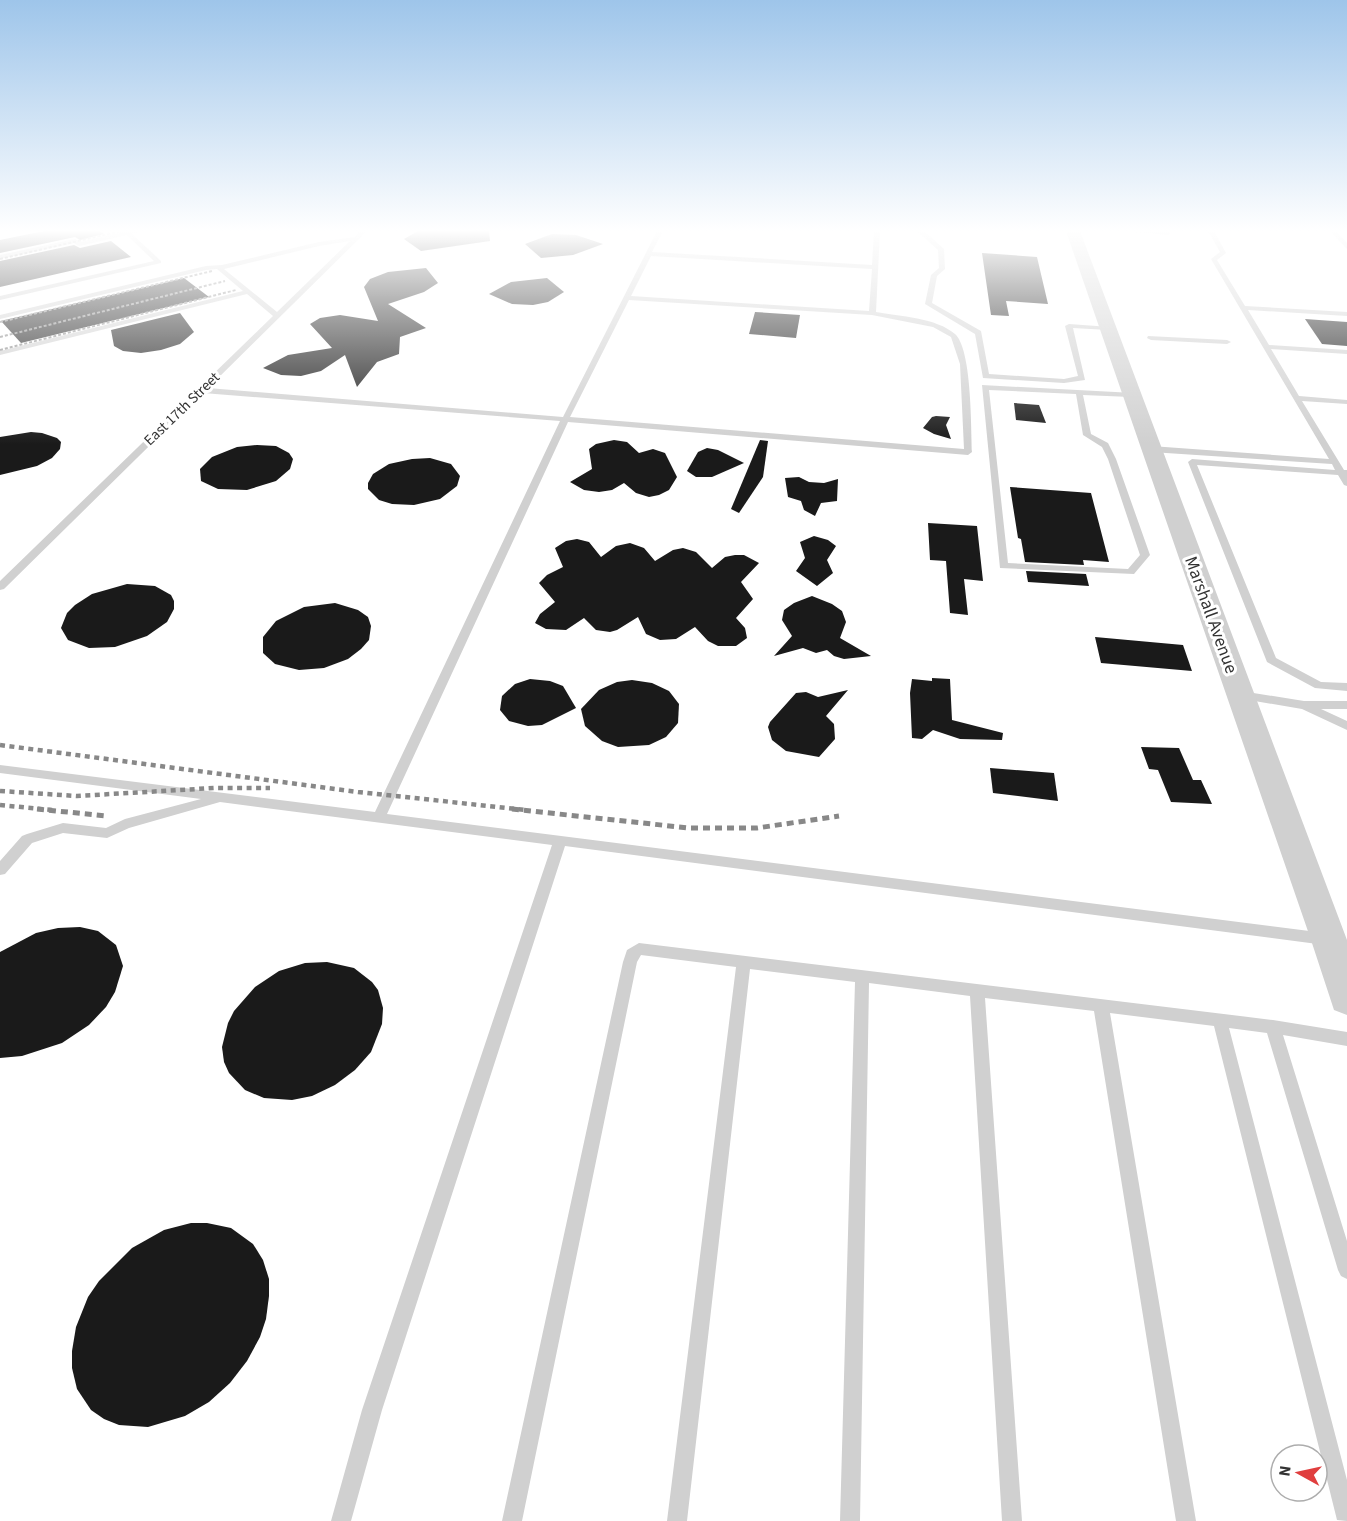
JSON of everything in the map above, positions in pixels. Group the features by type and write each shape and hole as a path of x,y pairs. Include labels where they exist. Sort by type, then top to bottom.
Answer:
{"street":[{"name":"Marshall Avenue","path":"1099,302 1329,940 1347,999"}],"lane":[{"path":"0,317 66,302"},
{"path":"0,354 207,302"},
{"path":"259,302 277,316"},
{"name":"East 17th Street","path":"0,587 291,302"},
{"path":"379,817 565,420 625,302"},
{"path":"201,390 968,452 964,364 954,336 935,325 872,313 692,302"},
{"path":"872,313 873,302"},
{"path":"928,302 928,304 978,333 986,376 985,387 1003,566 1131,572 1144,555 1112,459 1105,446 1087,435 1079,392"},
{"path":"1240,302 1334,462 1344,472 1347,483"},
{"path":"1244,308 1347,314"},
{"path":"986,376 1065,381 1082,378 1069,326 1108,328"},
{"path":"1151,338 1227,342"},
{"path":"1267,347 1347,352"},
{"path":"985,387 1131,395"},
{"path":"1295,398 1347,402"},
{"path":"1151,449 1334,462"},
{"path":"1344,472 1192,462 1271,660 1319,685 1347,687"},
{"path":"1240,695 1304,705 1347,705"},
{"path":"1304,705 1347,726"},
{"path":"0,769 1329,940"},
{"path":"0,870 27,839 63,828 107,833 125,824 222,798"},
{"path":"341,1521 372,1410 560,841"},
{"path":"512,1521 632,954 639,949 647,948 1273,1027 1347,1039"},
{"path":"677,1521 744,961"},
{"path":"849,1521 862,976"},
{"path":"977,990 1012,1521"},
{"path":"1101,1006 1186,1521"},
{"path":"1220,1021 1347,1520"},
{"path":"1273,1027 1347,1269"}],"building":[{"path":"82,302 189,302 21,343 1,321"},
{"path":"370,302 394,302 388,304 426,328 400,337 399,354 377,362 357,387 345,355 321,371 301,376 281,375 263,368 288,355 332,348 310,324 320,318 340,315 378,321"},
{"path":"507,302 548,302 533,305"},
{"path":"989,302 1006,302 1009,316 991,315"},
{"path":"1020,302 1048,302 1048,304"},
{"path":"755,312 800,315 796,338 749,334"},
{"path":"180,313 194,332 180,344 141,353 123,351 114,346 111,330"},
{"path":"1305,319 1347,322 1347,346 1322,344"},
{"path":"1014,403 1039,405 1046,423 1016,420"},
{"path":"932,417 950,417 946,425 951,439 923,428"},
{"path":"31,432 57,438 61,442 60,449 52,458 37,466 0,475 0,437"},
{"path":"614,440 627,442 639,453 653,449 665,453 677,477 669,490 649,497 636,493 624,483 612,490 599,492 584,490 570,482 592,469 589,449 596,444"},
{"path":"760,440 768,441 763,477 739,513 731,509"},
{"path":"276,446 289,453 293,459 290,469 276,481 247,490 218,489 201,481 200,469 212,457 237,447"},
{"path":"707,448 718,450 744,463 712,477 696,477 687,471 698,452"},
{"path":"430,458 451,464 460,476 457,486 440,499 414,505 392,504 379,500 368,489 368,483 373,474 389,464"},
{"path":"799,477 809,482 824,483 838,479 837,501 821,503 815,516 804,510 801,501 788,497 785,478"},
{"path":"1010,487 1091,493 1109,562 1083,560 1084,565 1025,562 1021,539 1018,538"},
{"path":"928,523 977,526 983,581 964,579 968,615 950,613 946,561 930,560"},
{"path":"814,536 828,540 836,546 827,560 833,573 817,586 796,571 805,558 800,542"},
{"path":"577,539 589,542 601,557 616,546 630,543 644,548 655,561 673,550 683,548 696,552 712,568 725,557 735,555 744,555 759,563 741,582 753,599 736,618 745,628 747,638 736,646 718,646 708,641 695,627 676,639 660,640 646,634 638,617 610,632 596,630 584,618 566,630 546,629 535,623 540,614 555,602 539,583 547,575 563,567 555,548 566,541"},
{"path":"1026,571 1086,574 1089,586 1028,582"},
{"path":"127,584 155,586 171,595 174,609 167,622 147,636 115,647 89,648 68,640 61,628 67,613 75,605 92,594"},
{"path":"812,596 842,611 846,622 840,638 871,656 844,659 834,656 827,650 816,653 803,648 774,656 792,636 782,620 784,610"},
{"path":"335,603 358,610 368,617 371,626 369,640 348,659 324,668 299,670 275,664 263,653 263,637 276,621 304,607"},
{"path":"1095,637 1183,645 1192,671 1101,663"},
{"path":"932,678 950,679 952,720 1003,733 1002,740 960,739 933,730 922,739 912,738 910,693 912,679 932,681"},
{"path":"530,679 550,681 563,686 576,708 542,725 528,726 509,721 500,710 502,696 515,684"},
{"path":"632,680 652,683 669,691 679,704 678,723 666,737 649,745 618,747 602,741 585,726 581,709 599,690 617,682"},
{"path":"848,690 826,716 834,724 835,739 819,757 786,751 772,740 768,727 770,722 796,693 806,692 818,697"},
{"path":"1141,747 1179,748 1193,780 1201,780 1212,804 1171,802 1158,770 1149,769"},
{"path":"990,768 1054,773 1058,801 993,793"},
{"path":"80,927 98,931 116,945 123,966 115,992 106,1007 89,1025 62,1043 22,1056 0,1058 0,952 36,933 58,928"},
{"path":"327,962 354,968 372,982 378,990 383,1008 382,1024 371,1052 355,1070 335,1085 312,1096 292,1100 264,1098 245,1090 229,1073 224,1062 222,1047 228,1023 234,1011 255,987 279,971 305,963"},
{"path":"191,1223 207,1223 231,1228 253,1244 263,1260 269,1279 269,1296 266,1319 260,1337 247,1361 230,1383 209,1402 185,1416 148,1427 119,1425 91,1410 77,1389 72,1368 76,1327 88,1297 99,1281 132,1248 164,1230"}],"railway":[{"path":"0,322 83,302"},
{"path":"0,337 141,302"},
{"path":"0,350 189,302"},
{"path":"0,745 358,792 526,810"},
{"path":"0,791 77,796 214,788 270,788"},
{"path":"0,805 52,810"},
{"path":"37,809 107,816"},
{"path":"512,809 689,828 757,828 839,816"}]}
